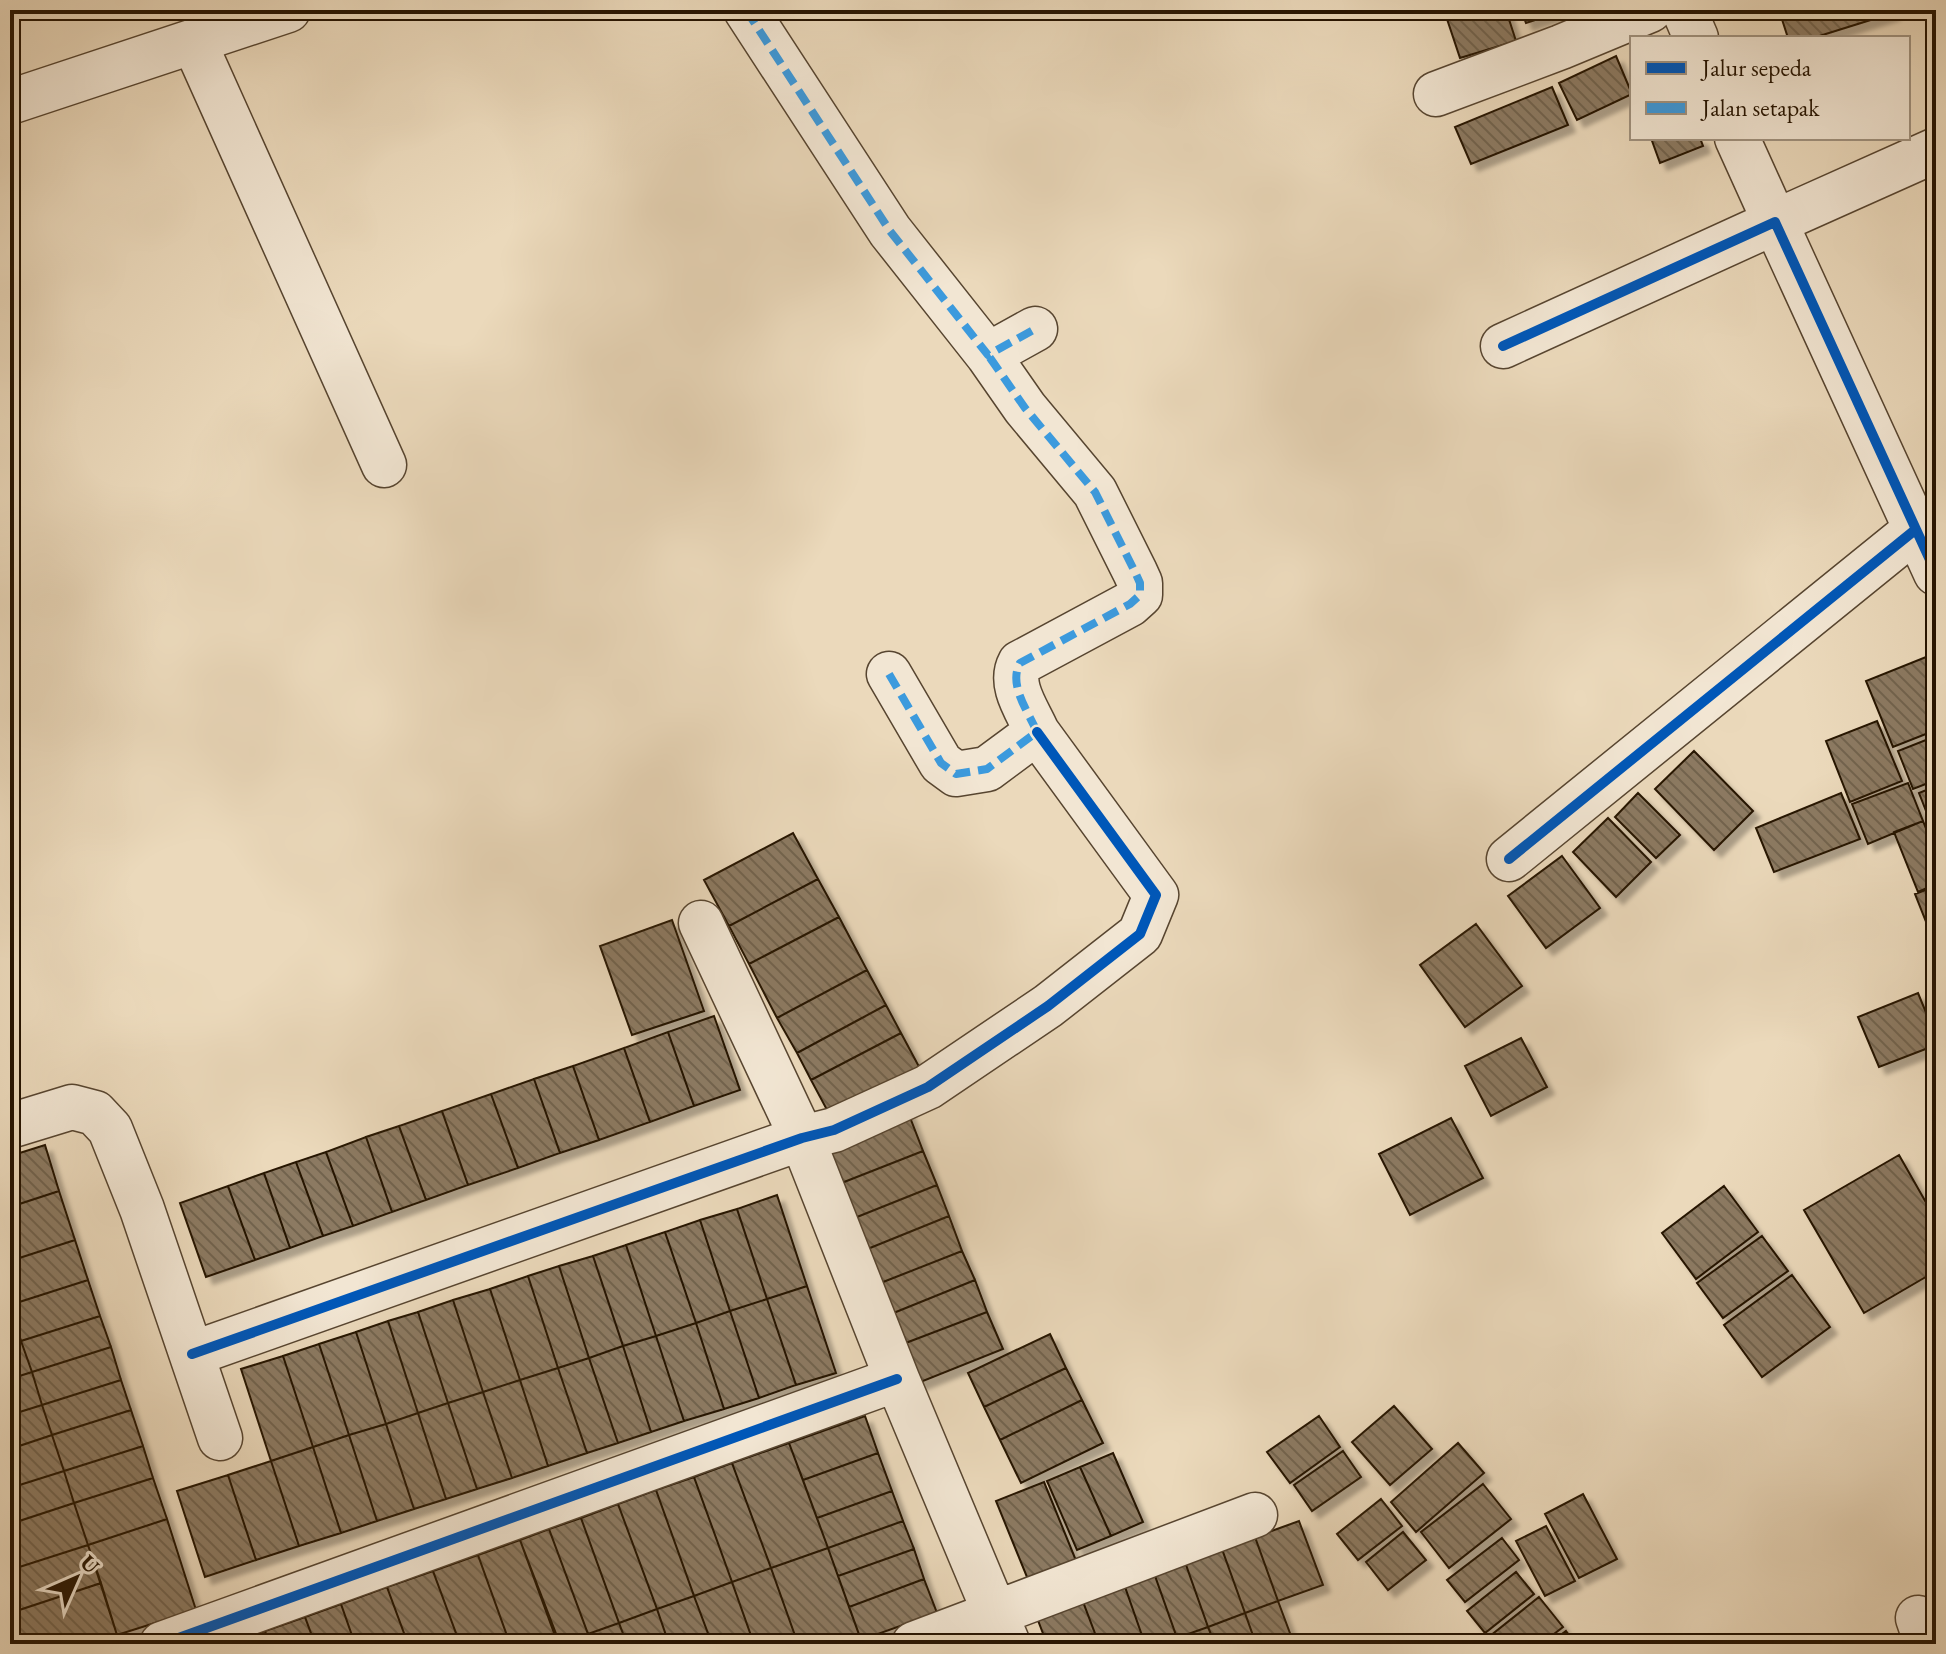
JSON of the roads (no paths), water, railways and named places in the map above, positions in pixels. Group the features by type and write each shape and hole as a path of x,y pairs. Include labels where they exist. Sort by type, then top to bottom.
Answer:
{"street":[{"path":"10,102 206,28 288,10"},
{"path":"192,1354 802,1138 834,1130 928,1087 1048,1006 1140,934 1156,895 1037,732 1016,685 1015,672 1020,663 1130,604 1140,595 1140,583 1095,492 1025,408 988,355 890,231 746,10"},
{"path":"1436,94 1650,10"},
{"path":"1684,10 1695,36"},
{"path":"206,28 384,465"},
{"path":"1738,140 1936,573"},
{"path":"1503,346 1936,150"},
{"path":"988,355 1035,329"},
{"path":"1509,859 1915,530"},
{"path":"889,674 941,763 956,774 987,769 1037,732"},
{"path":"701,923 802,1138 897,1379 1002,1629"},
{"path":"10,1126 72,1107 95,1113 110,1129 142,1209 220,1438"},
{"path":"162,1644 897,1379"},
{"path":"914,1644 1002,1629 1255,1515"}]}
